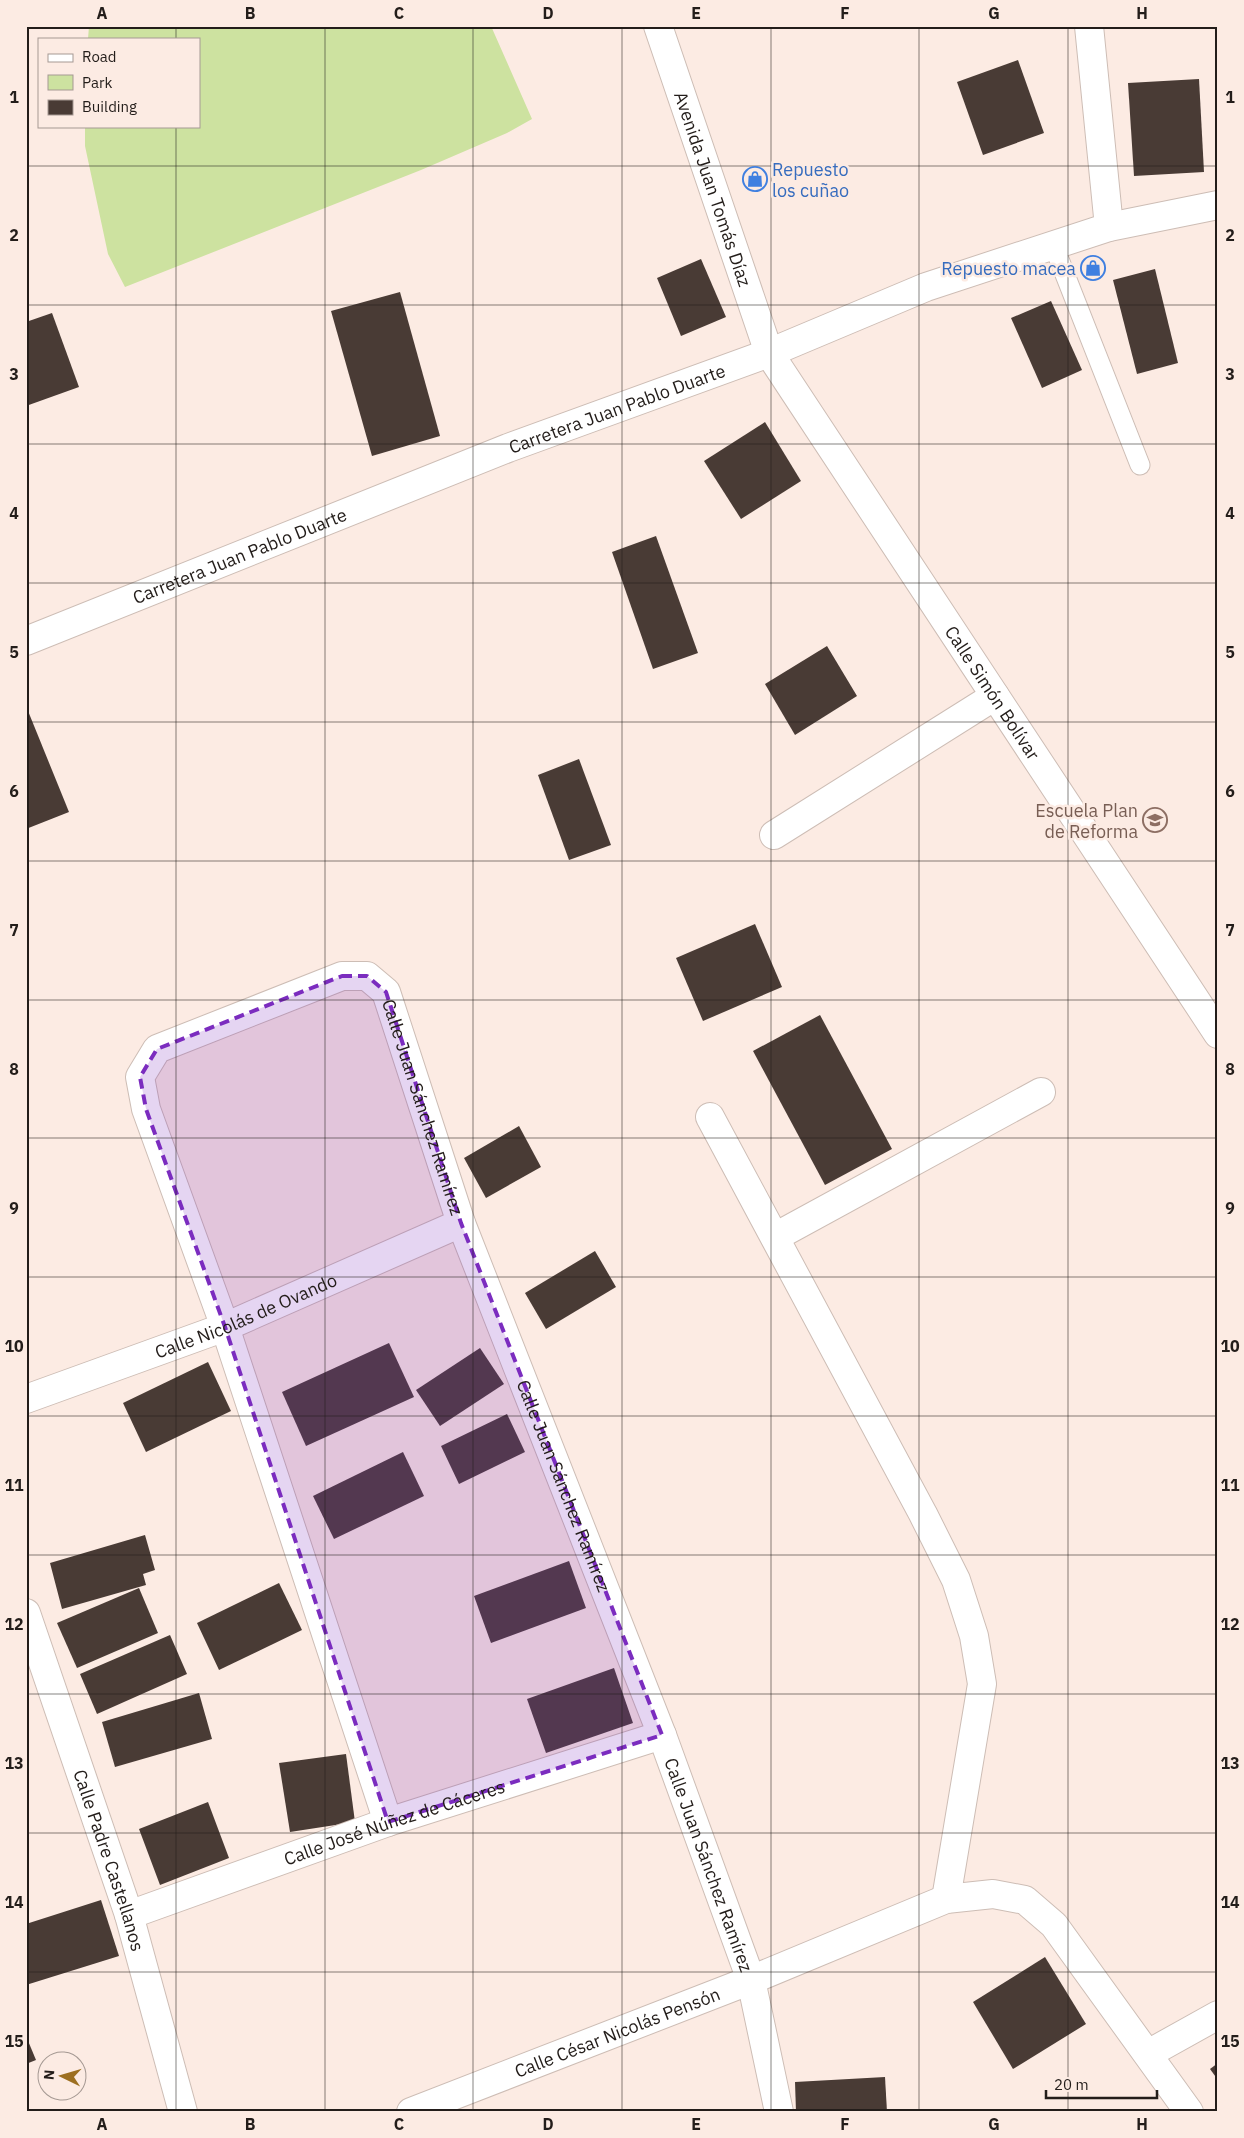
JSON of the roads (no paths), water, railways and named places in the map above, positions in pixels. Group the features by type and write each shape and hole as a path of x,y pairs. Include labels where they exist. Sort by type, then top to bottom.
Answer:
{"street":[{"name":"Avenida Juan Tomás Díaz","path":"658,26 769,353"},
{"path":"1089,26 1109,227"},
{"name":"Carretera Juan Pablo Duarte","path":"26,641 508,448 769,353 926,287 1109,227 1218,205"},
{"name":"Calle Simón Bolívar","path":"769,353 1218,1034"},
{"path":"774,835 995,696"},
{"name":"Calle Juan Sánchez Ramírez","path":"388,1822 225,1327 146,1109 140,1077 157,1049 342,976 367,976 386,992 461,1223 662,1735 751,1980 779,2112"},
{"path":"775,1237 1041,1092"},
{"path":"710,1116 923,1514 956,1580 974,1636 982,1684 946,1899"},
{"name":"Calle Nicolás de Ovando","path":"26,1399 225,1327 461,1223"},
{"name":"Calle Padre Castellanos","path":"26,1613 129,1915 183,2112"},
{"name":"Calle José Núñez de Cáceres","path":"129,1915 388,1822 662,1735"},
{"name":"Calle César Nicolás Pensón","path":"411,2112 751,1980 946,1899 993,1894 1025,1900 1054,1925 1189,2112"},
{"path":"1148,2054 1218,2015"}],"lane":[{"path":"1053,244 1140,465"}],"place":[{"name":"Repuesto los cuñao","path":"755,179"},
{"name":"Repuesto macea","path":"1093,268"},
{"name":"Escuela Plan de Reforma","path":"1155,820"}]}
